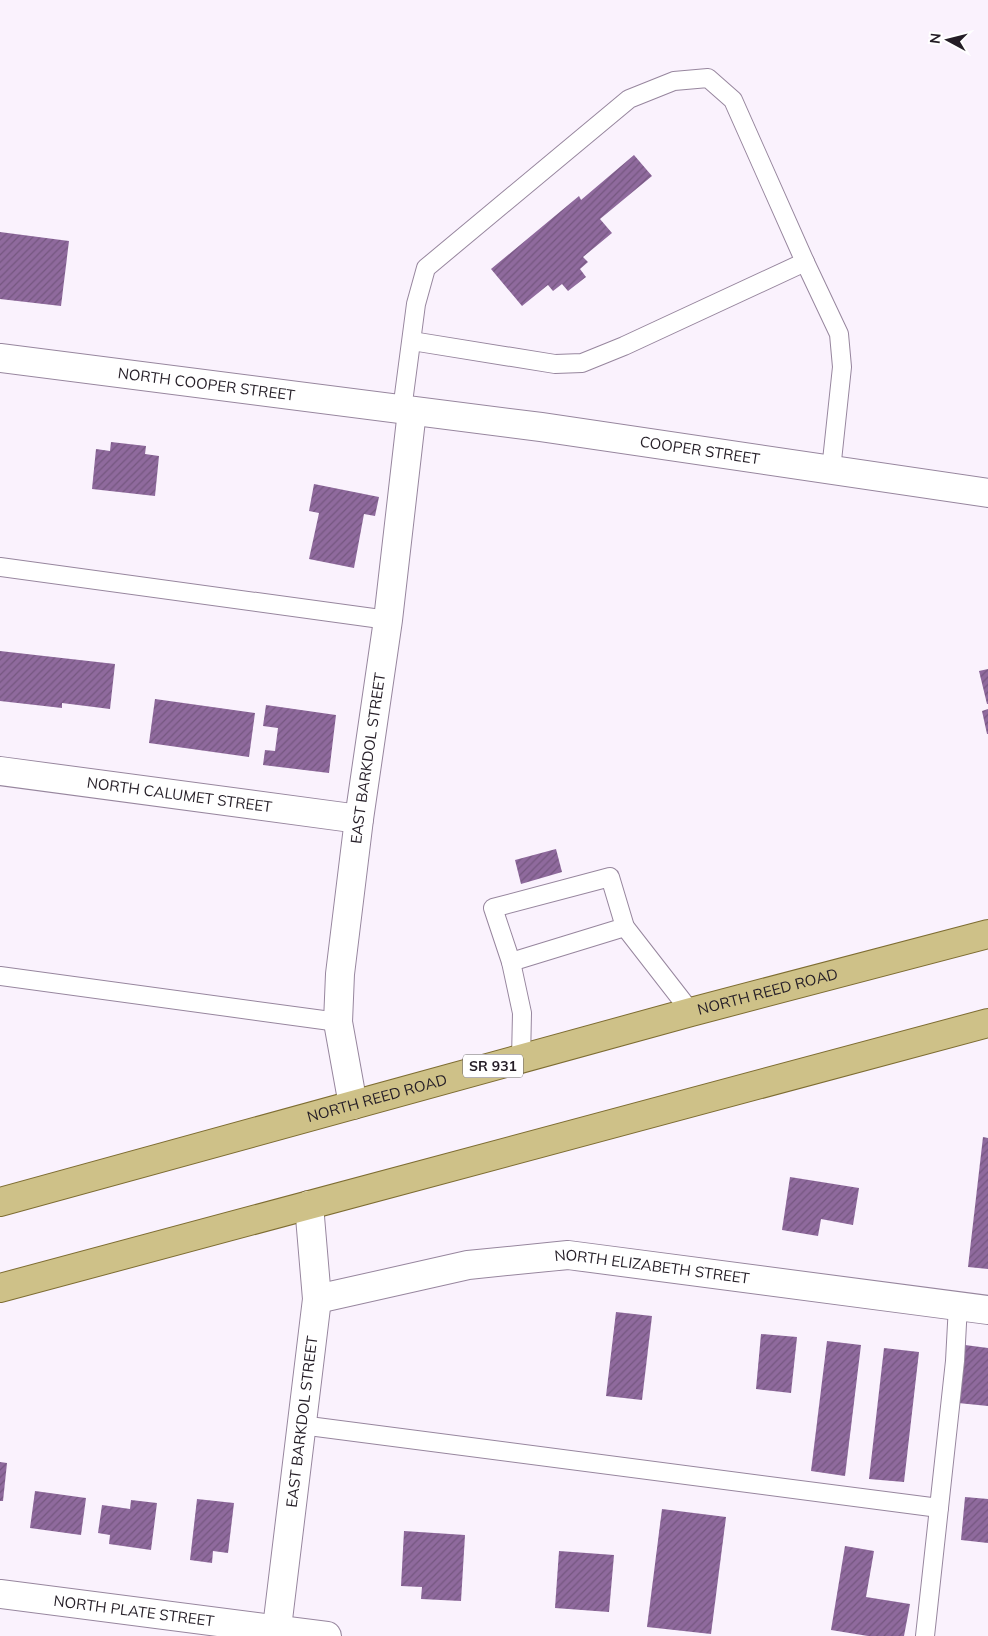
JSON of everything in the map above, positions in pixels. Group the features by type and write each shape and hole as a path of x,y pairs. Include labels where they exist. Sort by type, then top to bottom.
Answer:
{"main road":[{"name":"NORTH REED ROAD","path":"0,1202 521,1058 988,934"},
{"path":"0,1288 988,1022"}],"street":[{"name":"NORTH COOPER STREET","path":"0,358 407,410"},
{"name":"COOPER STREET","path":"407,410 541,427 988,493"},
{"name":"EAST BARKDOL STREET","path":"353,1105 338,1022 340,974 359,818 388,620 407,410"},
{"name":"NORTH CALUMET STREET","path":"0,771 359,818"},
{"name":"EAST BARKDOL STREET","path":"276,1632 317,1299 309,1205"},
{"name":"NORTH ELIZABETH STREET","path":"317,1299 468,1265 568,1255 988,1310"},
{"name":"NORTH PLATE STREET","path":"0,1594 276,1632 327,1636"}],"lane":[{"path":"407,410 416,304 426,268 629,99 674,81 708,78 734,100 804,262 840,334 842,367 831,470"},
{"path":"412,341 556,364 582,363 624,346 804,262"},
{"path":"0,567 388,620"},
{"path":"521,1058 522,1013 511,962 493,908 610,877 625,927 692,1012"},
{"path":"511,962 625,927"},
{"path":"0,976 338,1022"},
{"path":"925,1636 954,1361 958,1305"},
{"path":"301,1425 939,1508"}],"building":[{"path":"634,155 652,176 600,219 612,233 583,257 588,262 580,269 586,277 568,291 562,284 553,291 548,285 522,306 491,269 579,196 581,200"},
{"path":"0,232 69,241 61,306 0,299"},
{"path":"111,442 146,446 145,454 159,456 155,496 92,489 96,449 110,451"},
{"path":"314,484 379,497 375,516 364,514 354,568 309,559 319,513 309,511"},
{"path":"0,651 115,664 110,709 62,703 62,708 0,701"},
{"path":"988,669 988,704 987,704 979,671"},
{"path":"155,699 255,713 249,757 149,743"},
{"path":"266,705 336,715 329,773 263,765 265,750 275,751 278,728 263,726"},
{"path":"988,709 988,734 987,734 982,711"},
{"path":"556,849 562,872 521,884 515,860"},
{"path":"983,1137 988,1138 988,1269 968,1267"},
{"path":"790,1177 859,1188 853,1225 821,1219 818,1236 782,1230"},
{"path":"616,1312 652,1316 642,1400 606,1396"},
{"path":"761,1334 797,1337 791,1393 756,1389"},
{"path":"827,1341 861,1345 845,1476 811,1471"},
{"path":"965,1345 988,1348 988,1406 958,1403"},
{"path":"884,1348 919,1352 904,1482 869,1479"},
{"path":"0,1462 7,1463 3,1501 0,1501"},
{"path":"35,1491 86,1498 81,1535 30,1528"},
{"path":"965,1497 988,1499 988,1543 961,1540"},
{"path":"197,1499 234,1503 228,1553 213,1551 212,1563 190,1560"},
{"path":"131,1500 157,1503 151,1550 109,1544 110,1535 98,1533 102,1505 130,1509"},
{"path":"662,1509 726,1517 711,1634 647,1627"},
{"path":"404,1531 465,1535 461,1601 421,1599 422,1587 401,1586"},
{"path":"845,1546 874,1551 866,1597 910,1604 904,1636 868,1636 831,1630"},
{"path":"559,1551 614,1555 609,1612 555,1608"}]}
